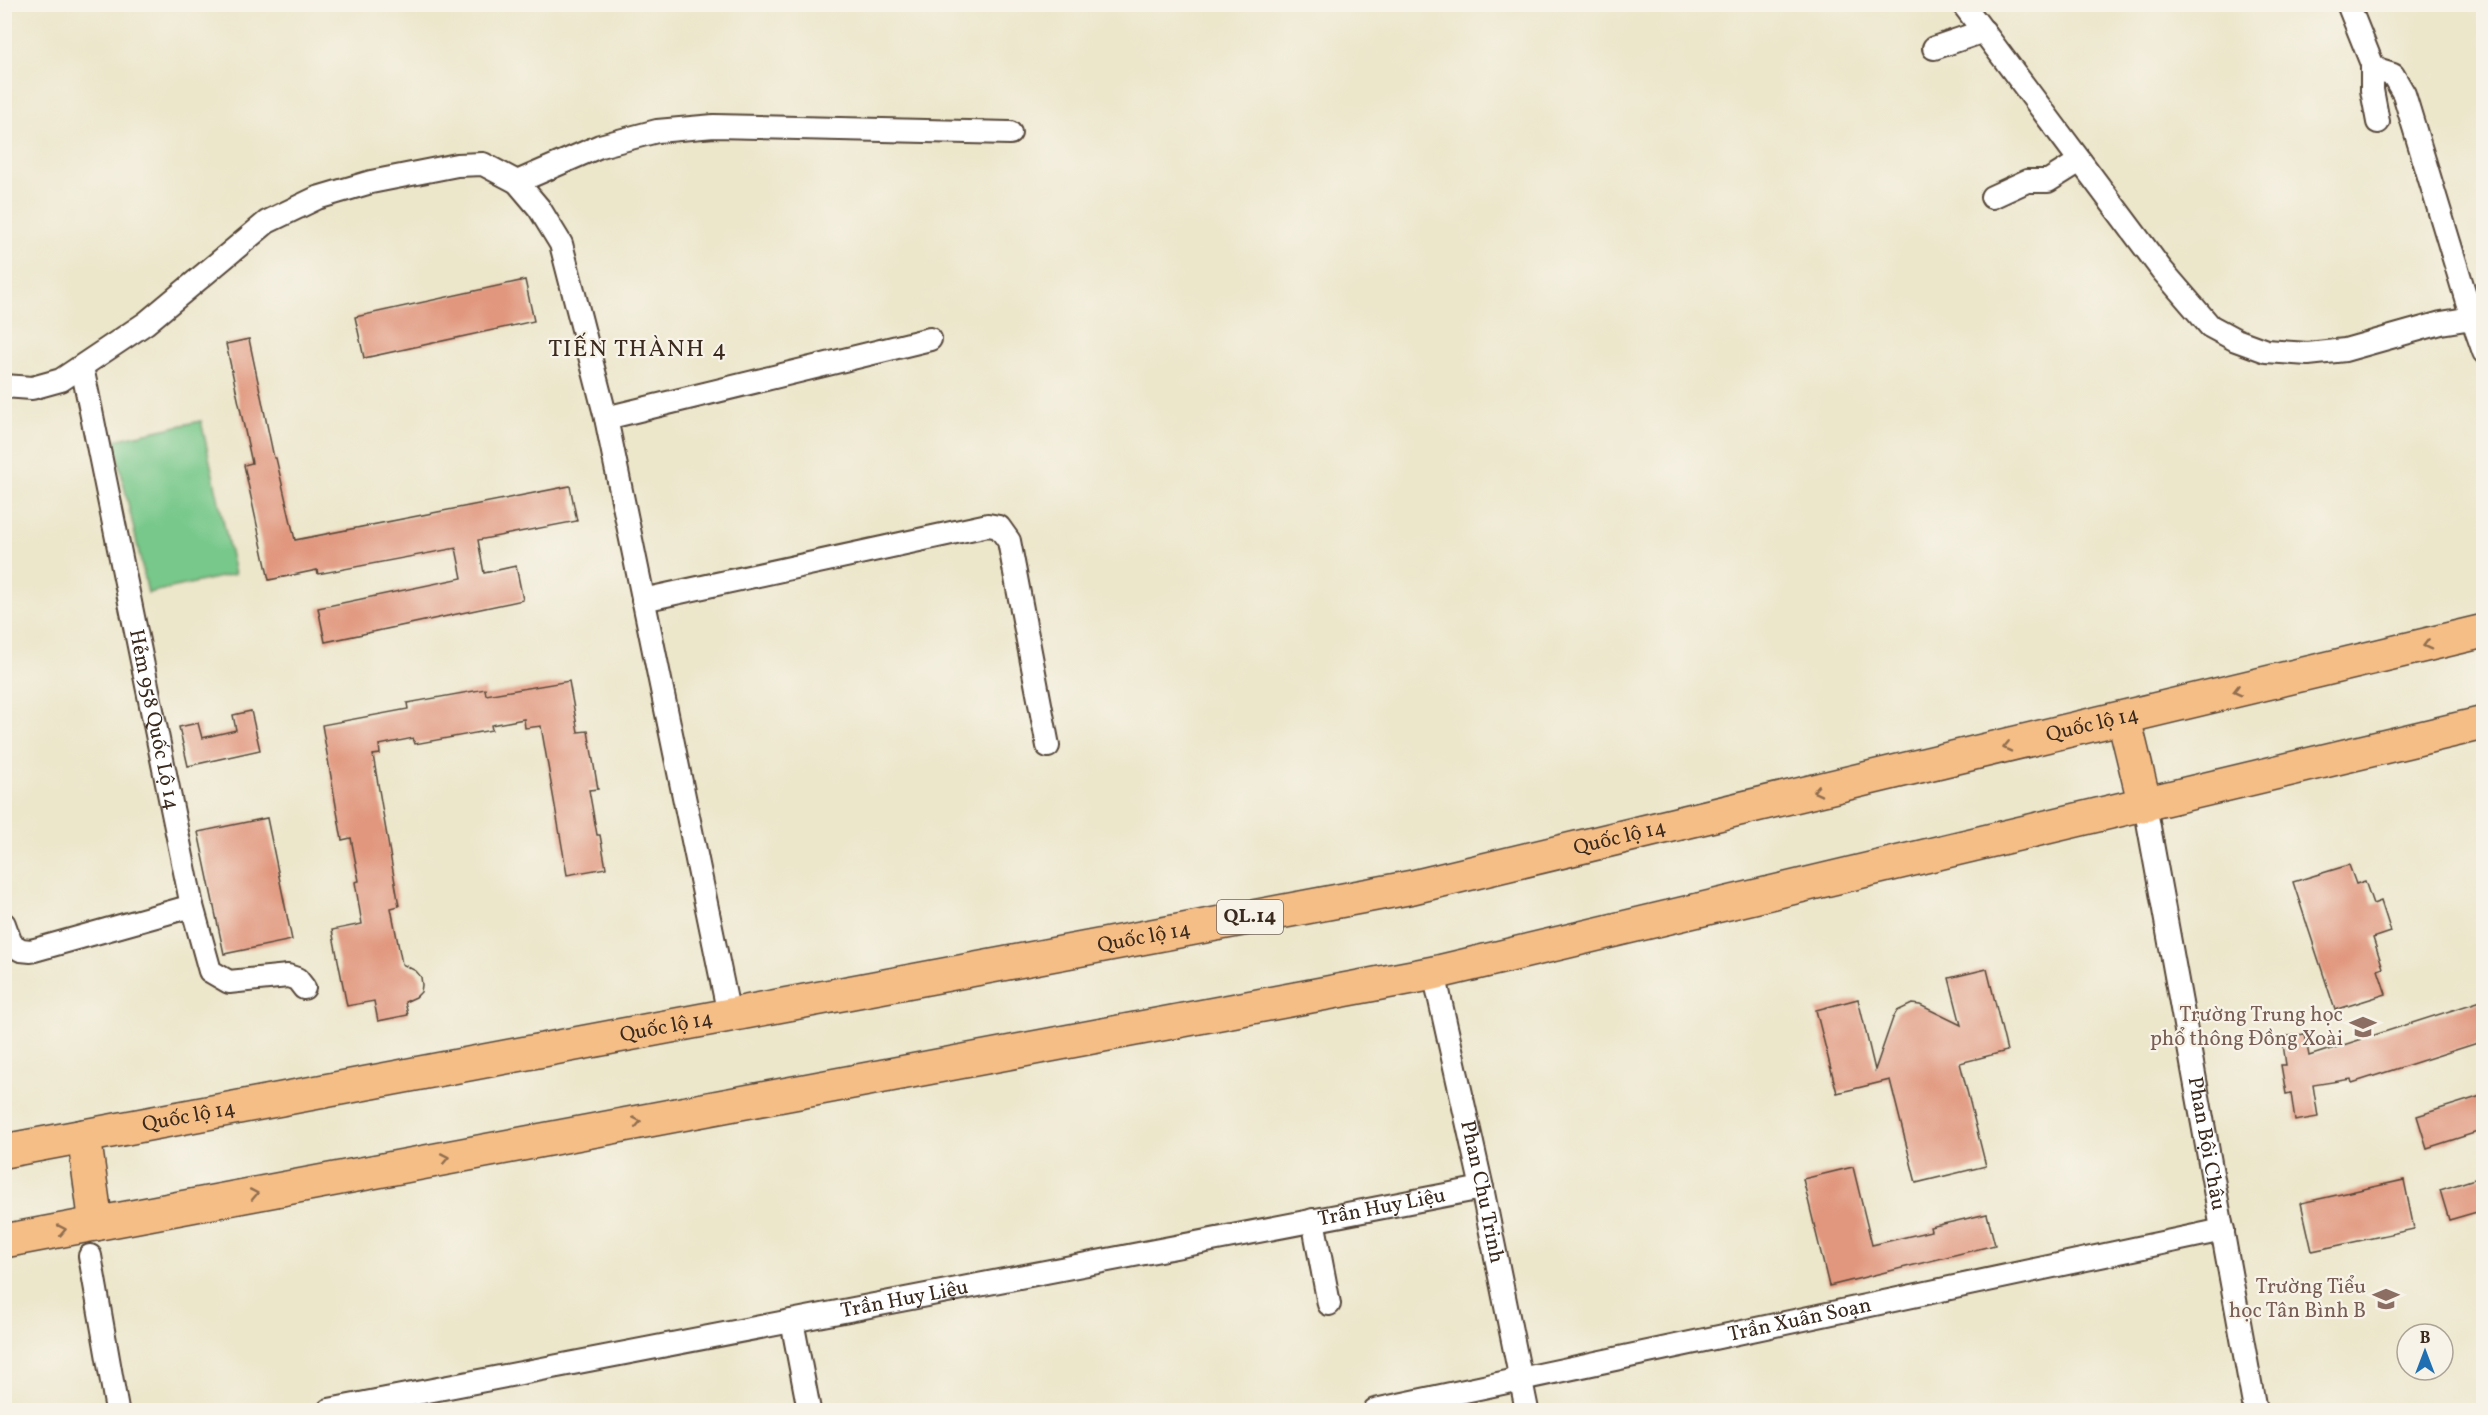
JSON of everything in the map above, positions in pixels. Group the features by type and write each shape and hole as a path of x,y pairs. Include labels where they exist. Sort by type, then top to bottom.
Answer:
{"highway":[{"name":"Quốc lộ 14","path":"4,1151 1413,887 2484,632"},
{"path":"2124,719 2145,805"},
{"path":"4,1241 1434,973 2484,723"},
{"path":"84,1136 96,1224"}],"street":[{"path":"1963,4 2161,269 2210,326 2236,340 2266,351 2308,354 2345,350 2441,323 2478,317"},
{"path":"2348,4 2372,64 2372,90 2378,122"},
{"path":"1934,48 1984,31"},
{"path":"2372,64 2380,71 2393,75 2404,94 2478,317 2484,352"},
{"path":"517,182 600,146 657,131 714,126 1010,133"},
{"path":"1992,197 2027,181 2048,181 2080,160"},
{"path":"4,386 32,388 61,380 146,323 267,222 316,198 371,182 457,165 483,164 517,182 539,208 561,244 606,418 729,1015"},
{"path":"606,418 930,339"},
{"name":"Hẻm 958 Quốc Lộ 14","path":"82,367 192,906 210,971 229,982 288,976 297,979 304,988"},
{"path":"643,600 988,525 999,527 1009,541 1048,746"},
{"name":"Phan Bội Châu","path":"2145,805 2255,1410"},
{"path":"4,924 11,944 21,950 31,951 192,906"},
{"name":"Phan Chu Trinh","path":"1434,973 1482,1188 1527,1410"},
{"name":"Trần Huy Liệu","path":"329,1410 1482,1188"},
{"path":"1313,1221 1329,1304"},
{"name":"Trần Xuân Soạn","path":"1375,1410 2223,1230"},
{"path":"90,1256 117,1410"},
{"path":"792,1321 809,1410"}],"green space":[{"path":"201,421 235,574 148,593 114,440"}],"building":[{"path":"525,280 534,321 364,358 355,317"},
{"path":"249,339 274,458 276,458 295,540 570,486 577,521 478,540 484,573 516,566 523,600 325,642 318,608 462,578 456,548 318,574 317,570 269,580 244,465 252,463 226,344"},
{"path":"569,681 578,732 588,731 598,789 589,790 606,868 567,875 541,726 525,728 524,719 491,725 492,730 415,744 413,738 379,745 380,754 373,755 399,906 391,908 402,964 416,971 421,977 422,985 421,992 416,997 405,1002 408,1015 378,1021 374,1001 347,1006 332,930 362,924 355,882 359,881 351,838 342,840 322,725 408,709 407,703 485,689 486,695"},
{"path":"251,711 260,750 188,766 179,727 198,723 202,738 236,730 233,715"},
{"path":"267,818 292,940 224,954 198,832"},
{"path":"2349,865 2356,884 2365,881 2373,904 2381,901 2391,932 2373,938 2383,968 2378,970 2386,994 2335,1010 2293,882"},
{"path":"1987,969 2007,1051 1960,1063 1986,1166 1916,1183 1890,1080 1837,1093 1816,1010 1858,999 1875,1070 1897,1011 1912,1004 1920,1005 1961,1025 1949,978"},
{"path":"2484,1000 2484,1041 2352,1083 2351,1079 2313,1085 2318,1117 2295,1121 2291,1093 2286,1094 2281,1065 2286,1065 2282,1037 2305,1034 2309,1056"},
{"path":"2484,1095 2484,1130 2427,1148 2417,1116"},
{"path":"1853,1167 1872,1245 1931,1231 1930,1227 1987,1214 1995,1245 1829,1286 1803,1179"},
{"path":"2484,1176 2484,1210 2449,1220 2440,1190"},
{"path":"2404,1180 2414,1229 2312,1251 2301,1203"}],"place":[{"name":"Trường Trung học phổ thông Đồng Xoài","path":"2363,1027"},
{"name":"Trường Tiểu học Tân Bình B","path":"2386,1299"}],"district":[{"name":"TIẾN THÀNH 4","path":"638,350"}]}
